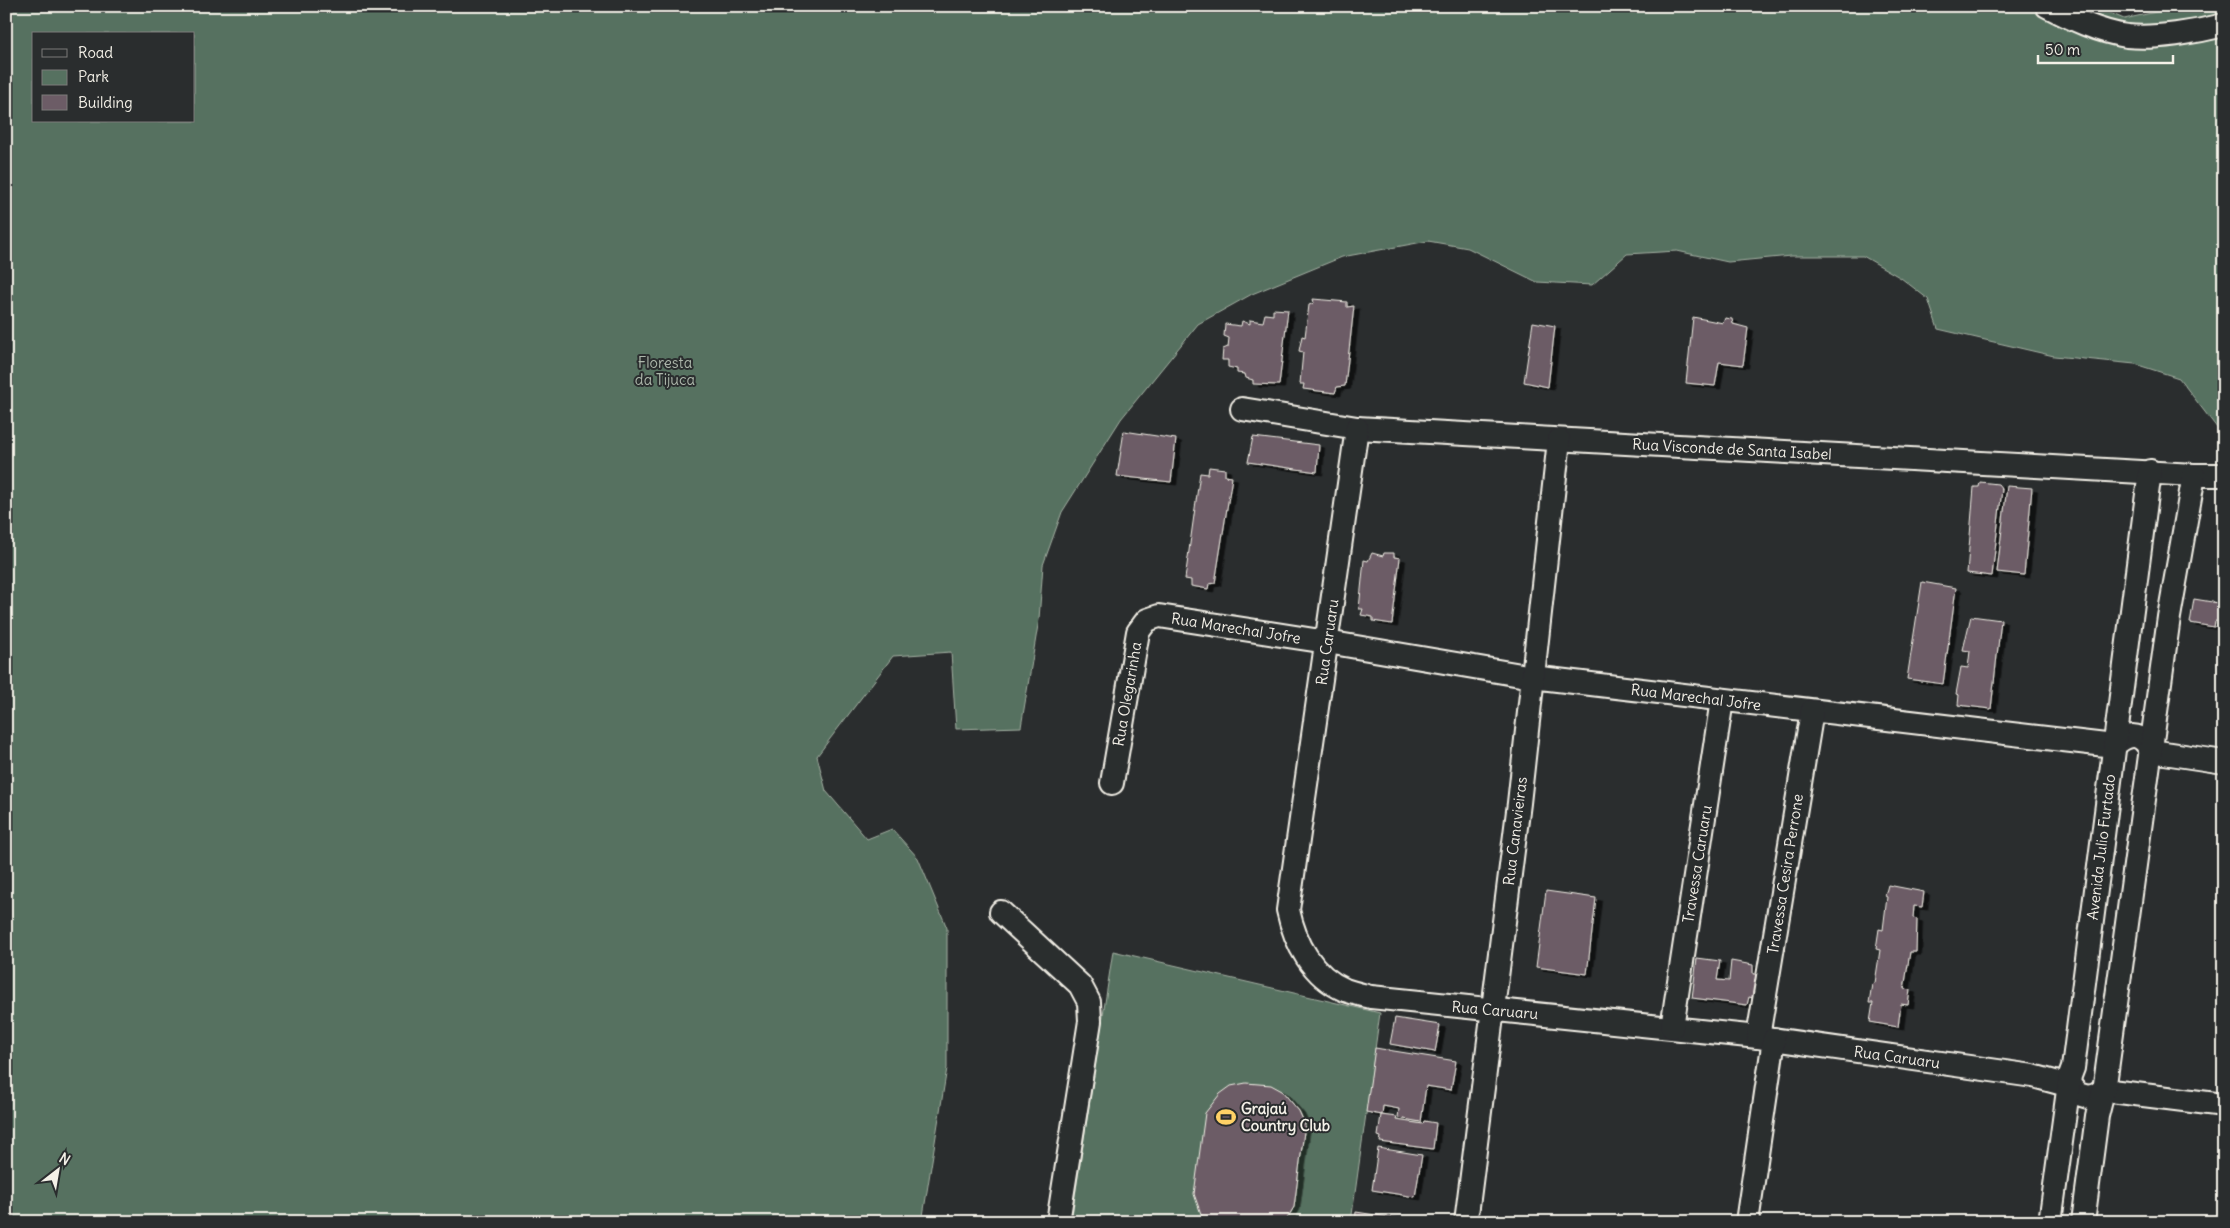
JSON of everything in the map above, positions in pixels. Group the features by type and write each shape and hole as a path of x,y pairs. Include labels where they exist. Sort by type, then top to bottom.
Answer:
{"street":[{"path":"2047,6 2070,18 2108,32 2129,36 2164,35 2224,25"},
{"name":"Rua Visconde de Santa Isabel","path":"1242,409 1357,428 2150,471 2194,475 2224,475"},
{"name":"Rua Caruaru","path":"1357,428 1288,910 1292,929 1299,947 1309,962 1328,980 1344,990 1371,997 1672,1027 1766,1038 2032,1076 2072,1077 2078,1094 2088,1097 2096,1094 2104,1083 2224,1105"},
{"name":"Rua Canavieiras","path":"1466,1222 1519,804 1559,440"},
{"name":"Avenida Julio Furtado","path":"2050,1222 2072,1077 2150,471"},
{"path":"2083,1222 2169,617 2194,475"},
{"name":"Rua Marechal Jofre","path":"1159,616 1532,677 1812,711 2113,752 2122,738 2131,736 2140,738 2146,743 2150,756"},
{"name":"Rua Olegarinha","path":"1112,783 1138,632 1148,620 1159,616"},
{"name":"Travessa Caruaru","path":"1672,1027 1722,700"},
{"name":"Travessa Cesira Perrone","path":"1747,1222 1766,1038 1812,711"},
{"path":"2150,756 2224,762"},
{"path":"1001,912 1080,985 1089,1002 1090,1021 1058,1222"}],"green space":[{"name":"Floresta da Tijuca","path":"6,6 2094,6 2124,19 2183,6 2224,6 2224,437 2179,378 2135,364 2054,356 1938,329 1928,299 1901,278 1863,256 1791,256 1728,262 1677,251 1627,254 1592,285 1537,282 1468,248 1428,241 1342,257 1252,294 1198,324 1121,419 1062,512 1043,565 1039,619 1021,727 956,729 951,652 893,656 817,756 826,791 867,839 892,829 918,858 947,928 947,1068 922,1222 6,1222"},
{"name":"Grajaú Country Club","path":"1113,951 1380,1013 1351,1222 1071,1222"}],"building":[{"path":"1313,299 1347,302 1347,307 1354,306 1345,386 1337,387 1335,393 1303,389 1304,384 1300,384 1303,352 1299,351 1302,336 1305,337 1309,305 1314,303"},
{"path":"1273,309 1288,310 1279,385 1253,384 1253,380 1246,378 1245,374 1237,373 1237,369 1228,367 1228,360 1222,360 1223,349 1228,347 1229,338 1224,336 1225,324 1241,326 1242,321 1250,324 1250,320 1263,322 1265,314 1273,315"},
{"path":"1693,317 1723,323 1725,318 1732,319 1733,324 1748,328 1743,365 1719,362 1715,386 1686,383"},
{"path":"1533,322 1555,326 1548,387 1524,382"},
{"path":"1124,431 1176,439 1171,482 1117,476"},
{"path":"1253,437 1319,445 1317,472 1248,462"},
{"path":"1209,467 1225,469 1225,476 1232,477 1215,583 1209,584 1208,589 1191,586 1191,580 1185,579 1200,473 1208,474"},
{"path":"1980,482 1998,484 2002,489 1992,576 1967,573 1974,487 1979,487"},
{"path":"2007,486 2032,488 2024,575 1997,572"},
{"path":"1372,553 1383,556 1384,553 1394,553 1394,557 1400,558 1392,624 1373,621 1373,617 1361,615 1363,609 1359,609 1364,560 1368,561"},
{"path":"1922,582 1956,588 1943,684 1907,679"},
{"path":"2194,599 2224,604 2224,628 2223,622 2215,621 2214,627 2190,623"},
{"path":"1971,616 2001,620 1991,709 1958,705 1959,695 1956,694 1961,667 1968,668 1970,651 1963,650"},
{"path":"1888,885 1924,892 1922,907 1914,906 1913,918 1917,919 1916,952 1910,952 1904,989 1910,990 1908,1005 1901,1004 1898,1027 1870,1022 1873,1003 1869,1003 1872,984 1875,983 1880,950 1876,949 1879,929 1883,930 1887,897 1885,896"},
{"path":"1546,891 1596,898 1587,974 1536,967"},
{"path":"1697,958 1720,961 1717,980 1729,981 1731,961 1753,965 1753,974 1756,974 1753,998 1749,997 1747,1005 1692,998"},
{"path":"1395,1018 1440,1025 1435,1052 1390,1044"},
{"path":"1375,1048 1456,1061 1451,1090 1426,1086 1421,1122 1398,1118 1399,1109 1383,1106 1382,1115 1366,1112"},
{"path":"1246,1083 1271,1085 1282,1091 1299,1111 1305,1124 1294,1207 1285,1222 1206,1222 1194,1194 1205,1113 1220,1094 1231,1086"},
{"path":"1381,1115 1397,1117 1396,1120 1423,1124 1424,1121 1436,1123 1433,1149 1380,1142 1381,1137 1378,1136"},
{"path":"1378,1148 1422,1155 1415,1197 1372,1190"},
{"path":"1356,1212 1421,1222 1355,1222"}],"place":[{"name":"Grajaú Country Club","path":"1226,1117"}]}
